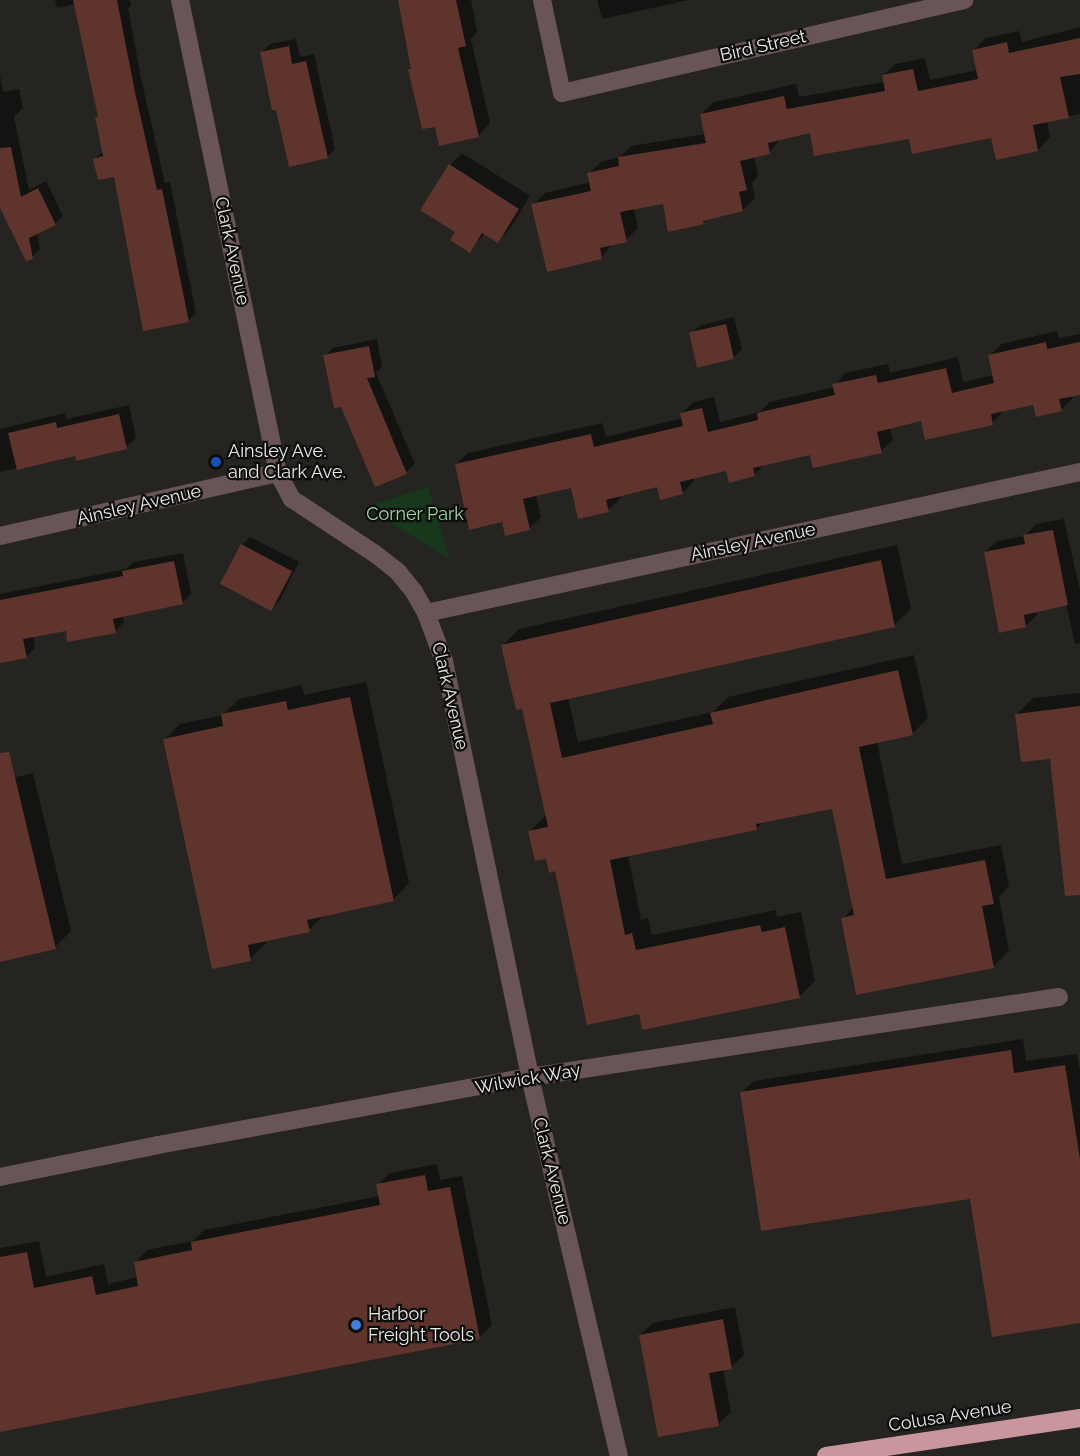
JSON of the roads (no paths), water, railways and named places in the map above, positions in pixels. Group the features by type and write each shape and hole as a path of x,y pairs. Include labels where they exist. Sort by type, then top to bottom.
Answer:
{"highway":[{"name":"Colusa Avenue","path":"826,1456 1080,1418"}],"street":[{"name":"Clark Avenue","path":"180,0 278,473 292,499 374,553 398,572 414,592 426,613 444,661 530,1077 619,1456"},
{"name":"Bird Street","path":"542,0 562,93 964,0"},
{"name":"Ainsley Avenue","path":"426,613 1080,472"},
{"name":"Ainsley Avenue","path":"0,536 278,473"},
{"name":"Wilwick Way","path":"0,1177 530,1077 1059,997"}],"place":[{"name":"Ainsley Ave. and Clark Ave.","path":"216,462"},
{"name":"Harbor Freight Tools","path":"356,1325"}],"park label":[{"name":"Corner Park","path":"415,514"}]}
